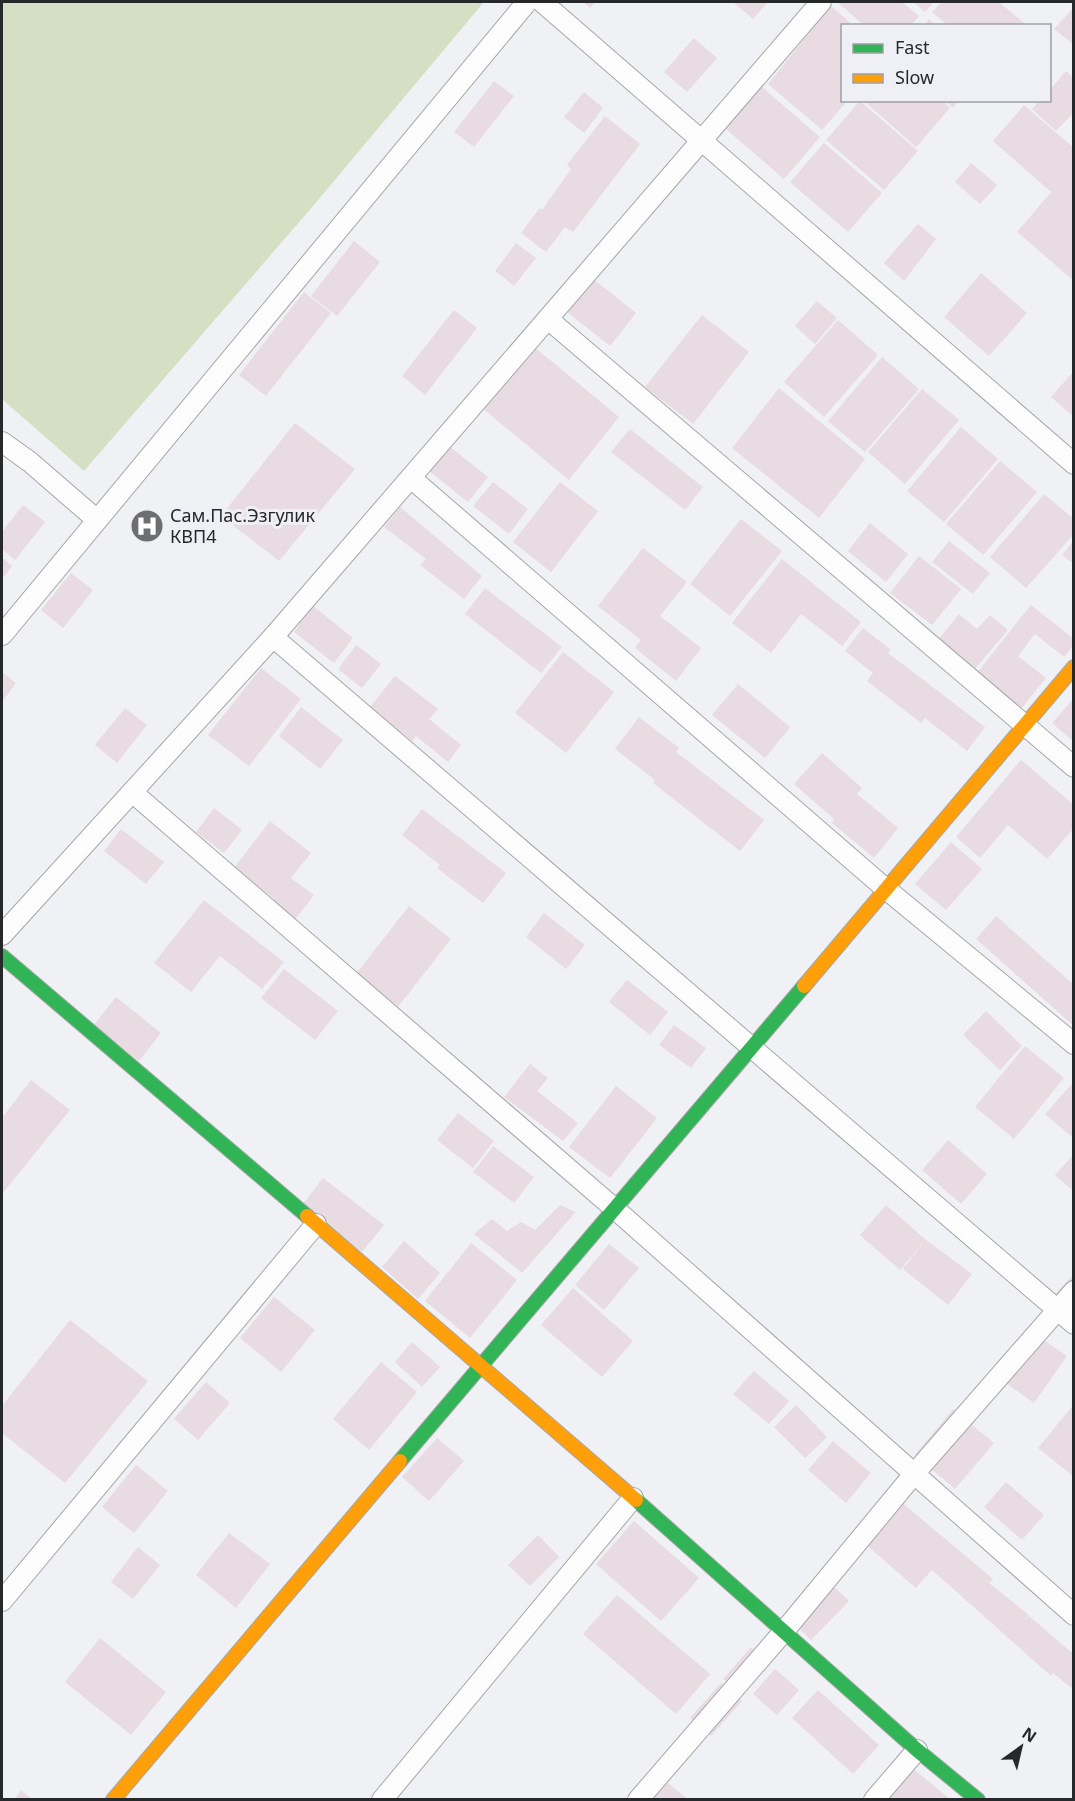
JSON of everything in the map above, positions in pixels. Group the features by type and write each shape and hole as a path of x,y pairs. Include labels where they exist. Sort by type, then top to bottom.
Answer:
{"street":[{"path":"2,635 527,2"},
{"path":"542,2 1074,464"},
{"path":"2,935 273,637 821,2"},
{"path":"548,319 1074,767"},
{"path":"2,442 30,462 97,520"},
{"path":"411,478 886,889 1074,1044"},
{"path":"273,637 750,1049 1074,1324"},
{"path":"113,1800 1074,668"},
{"path":"132,792 615,1209 1074,1615"},
{"path":"2,956 482,1366 785,1630 917,1750 978,1800"},
{"path":"2,1601 316,1224"},
{"path":"638,1800 785,1630 914,1474 1074,1291"},
{"path":"382,1800 633,1498"},
{"path":"874,1800 917,1750"}],"green space":[{"path":"2,2 484,2 313,206 84,471 2,399"}],"building":[{"path":"583,2 596,2 590,8"},
{"path":"733,2 768,2 753,19"},
{"path":"837,2 902,2 919,16 912,24 863,24"},
{"path":"913,2 934,2 925,12"},
{"path":"942,2 999,2 1024,23 946,24 932,12"},
{"path":"831,6 852,24 841,24 841,102 846,102 822,130 768,84"},
{"path":"1074,7 1074,45 1054,29"},
{"path":"929,19 934,24 925,24"},
{"path":"694,38 717,58 687,92 664,72"},
{"path":"1066,71 1074,78 1074,112 1056,131 1032,109 1038,102 1051,102 1051,89"},
{"path":"494,81 514,96 474,147 454,132"},
{"path":"762,87 820,137 784,179 726,129"},
{"path":"584,92 603,108 584,133 564,117"},
{"path":"861,102 918,151 884,190 826,140"},
{"path":"865,102 944,102 950,108 916,147"},
{"path":"946,102 958,102 953,108"},
{"path":"1024,105 1074,148 1074,281 1017,232 1051,192 993,141"},
{"path":"605,116 640,144 573,232 565,227 546,252 521,233 540,208 542,210 571,169 567,165"},
{"path":"824,143 882,193 848,232 790,182"},
{"path":"971,163 997,185 980,204 955,182"},
{"path":"918,224 936,239 904,281 884,263"},
{"path":"354,241 380,262 337,316 311,296"},
{"path":"516,243 536,258 514,286 495,271"},
{"path":"981,273 1027,313 989,356 944,317"},
{"path":"592,278 636,313 610,346 566,311"},
{"path":"304,292 331,313 266,396 239,375"},
{"path":"817,301 837,318 815,344 795,326"},
{"path":"454,310 477,328 425,395 402,376"},
{"path":"702,315 749,352 693,424 645,387"},
{"path":"838,320 878,355 824,417 784,382"},
{"path":"532,345 619,417 569,480 482,408"},
{"path":"882,357 919,389 865,452 828,421"},
{"path":"1074,371 1074,417 1051,397"},
{"path":"779,388 865,459 819,518 732,448"},
{"path":"922,389 959,420 905,484 868,452"},
{"path":"295,423 355,469 279,561 221,516"},
{"path":"961,427 998,459 944,522 907,491"},
{"path":"630,429 703,487 685,510 611,452"},
{"path":"449,446 488,477 468,502 429,471"},
{"path":"1000,461 1037,492 983,555 946,524"},
{"path":"493,482 528,509 509,534 473,506"},
{"path":"560,482 598,511 551,572 513,542"},
{"path":"1044,494 1074,519 1074,534 1026,588 990,557"},
{"path":"23,505 45,522 15,560 2,549 2,532"},
{"path":"400,507 482,576 464,599 420,565 426,559 384,527"},
{"path":"741,519 782,551 730,616 690,584"},
{"path":"870,523 908,554 886,582 848,551"},
{"path":"1074,540 1074,564 1062,555"},
{"path":"949,541 990,573 973,594 932,562"},
{"path":"643,548 687,582 660,616 701,648 676,681 635,648 641,640 598,606"},
{"path":"919,556 961,589 932,625 890,593"},
{"path":"2,557 12,566 2,579"},
{"path":"782,559 861,622 842,646 801,614 771,653 732,623"},
{"path":"71,573 93,590 63,628 41,610"},
{"path":"485,588 562,647 541,673 465,614"},
{"path":"1031,605 1074,639 1074,645 1064,657 1035,634 1018,656 1046,678 1021,709 976,674"},
{"path":"313,606 353,638 334,663 294,632"},
{"path":"959,614 977,629 990,615 1008,630 974,670 938,640"},
{"path":"863,628 891,650 888,653 985,727 967,751 925,718 921,723 867,681 873,673 845,651"},
{"path":"356,645 381,664 362,688 338,669"},
{"path":"563,652 614,692 566,753 515,713"},
{"path":"261,668 301,699 249,766 208,735"},
{"path":"2,672 16,683 2,702"},
{"path":"395,676 438,709 429,719 461,745 448,762 416,736 412,741 370,707"},
{"path":"738,684 790,727 765,758 712,715"},
{"path":"1074,698 1074,742 1052,723"},
{"path":"301,707 343,740 320,769 279,736"},
{"path":"125,708 147,725 117,763 95,745"},
{"path":"639,717 679,748 676,752 764,820 740,851 653,783 655,780 615,749"},
{"path":"822,753 862,788 857,794 898,828 874,858 832,823 834,819 794,784"},
{"path":"1021,760 1074,805 1074,828 1047,859 1008,825 980,858 956,837"},
{"path":"214,808 242,830 224,853 196,832"},
{"path":"422,809 506,873 483,903 437,868 440,865 402,835"},
{"path":"270,821 311,853 291,878 314,895 294,921 272,903 274,899 234,868"},
{"path":"121,829 164,862 146,884 104,851"},
{"path":"951,842 982,869 946,910 915,884"},
{"path":"204,900 284,962 262,989 220,956 191,992 154,963"},
{"path":"409,906 451,939 398,1007 356,974"},
{"path":"544,913 585,945 566,969 526,937"},
{"path":"996,916 1074,985 1074,1026 976,939"},
{"path":"284,969 338,1011 315,1040 261,998"},
{"path":"627,980 668,1012 650,1035 609,1002"},
{"path":"116,997 161,1033 139,1061 94,1025"},
{"path":"986,1011 1022,1046 1000,1070 963,1035"},
{"path":"674,1025 706,1048 691,1068 659,1045"},
{"path":"1025,1046 1064,1078 1014,1139 975,1107"},
{"path":"530,1064 548,1078 537,1091 578,1123 563,1141 504,1097"},
{"path":"31,1080 70,1110 2,1194 2,1118"},
{"path":"1071,1085 1074,1087 1074,1139 1045,1114"},
{"path":"616,1086 657,1118 610,1178 569,1147"},
{"path":"458,1113 494,1141 473,1168 437,1140"},
{"path":"948,1140 987,1174 961,1204 922,1170"},
{"path":"493,1146 534,1177 514,1203 473,1172"},
{"path":"1074,1154 1074,1192 1055,1175"},
{"path":"323,1178 384,1225 362,1252 302,1205"},
{"path":"560,1205 576,1212 522,1273 474,1234 492,1219 507,1231 521,1222 535,1230"},
{"path":"886,1205 926,1240 972,1274 948,1305 903,1269 924,1242 900,1270 860,1235"},
{"path":"404,1241 440,1273 418,1299 382,1267"},
{"path":"471,1243 517,1280 470,1338 425,1301"},
{"path":"609,1244 639,1268 604,1310 575,1285"},
{"path":"1074,1274 1074,1308 1056,1293"},
{"path":"573,1288 633,1341 602,1377 541,1325"},
{"path":"274,1297 315,1330 281,1372 240,1338"},
{"path":"70,1320 148,1381 65,1483 2,1433 2,1406"},
{"path":"1026,1328 1067,1356 1034,1403 993,1374"},
{"path":"412,1342 440,1367 422,1387 395,1362"},
{"path":"381,1362 417,1392 369,1450 333,1419"},
{"path":"754,1371 789,1401 769,1424 733,1394"},
{"path":"206,1382 230,1403 198,1440 174,1419"},
{"path":"1074,1404 1074,1477 1038,1448"},
{"path":"796,1405 827,1437 805,1458 774,1427"},
{"path":"953,1409 994,1443 955,1489 915,1455"},
{"path":"437,1438 464,1461 429,1501 402,1477"},
{"path":"833,1441 871,1473 846,1503 808,1470"},
{"path":"136,1465 168,1491 134,1533 102,1507"},
{"path":"1006,1482 1044,1515 1022,1540 984,1507"},
{"path":"893,1495 993,1579 989,1583 1029,1615 1023,1623 1029,1616 1071,1652 1074,1650 1074,1690 1053,1673 1051,1676 932,1570 916,1588 857,1537"},
{"path":"634,1521 699,1578 661,1621 596,1564"},
{"path":"229,1533 270,1564 236,1608 196,1575"},
{"path":"538,1535 559,1557 530,1586 508,1565"},
{"path":"138,1547 160,1565 133,1599 111,1582"},
{"path":"821,1575 849,1601 811,1640 784,1614"},
{"path":"617,1595 710,1674 676,1714 583,1634"},
{"path":"100,1638 166,1692 131,1735 65,1682"},
{"path":"751,1647 769,1662 741,1694 723,1679"},
{"path":"775,1669 799,1690 777,1715 753,1694"},
{"path":"721,1683 742,1701 711,1736 690,1718"},
{"path":"818,1690 879,1745 853,1774 792,1718"},
{"path":"899,1757 951,1800 896,1800 893,1797 891,1800 863,1800"},
{"path":"659,1776 689,1800 640,1800"},
{"path":"21,1790 33,1800 14,1800"}],"traffic: fast":[{"path":"2,956 307,1216"},
{"path":"400,1461 804,986"},
{"path":"636,1500 917,1750 978,1800"}],"traffic: slow":[{"path":"804,986 1074,667"},
{"path":"307,1216 636,1500"},
{"path":"113,1800 400,1461"}],"place":[{"name":"Сам.Пас.Эзгулик КВП4","path":"147,526"}]}
